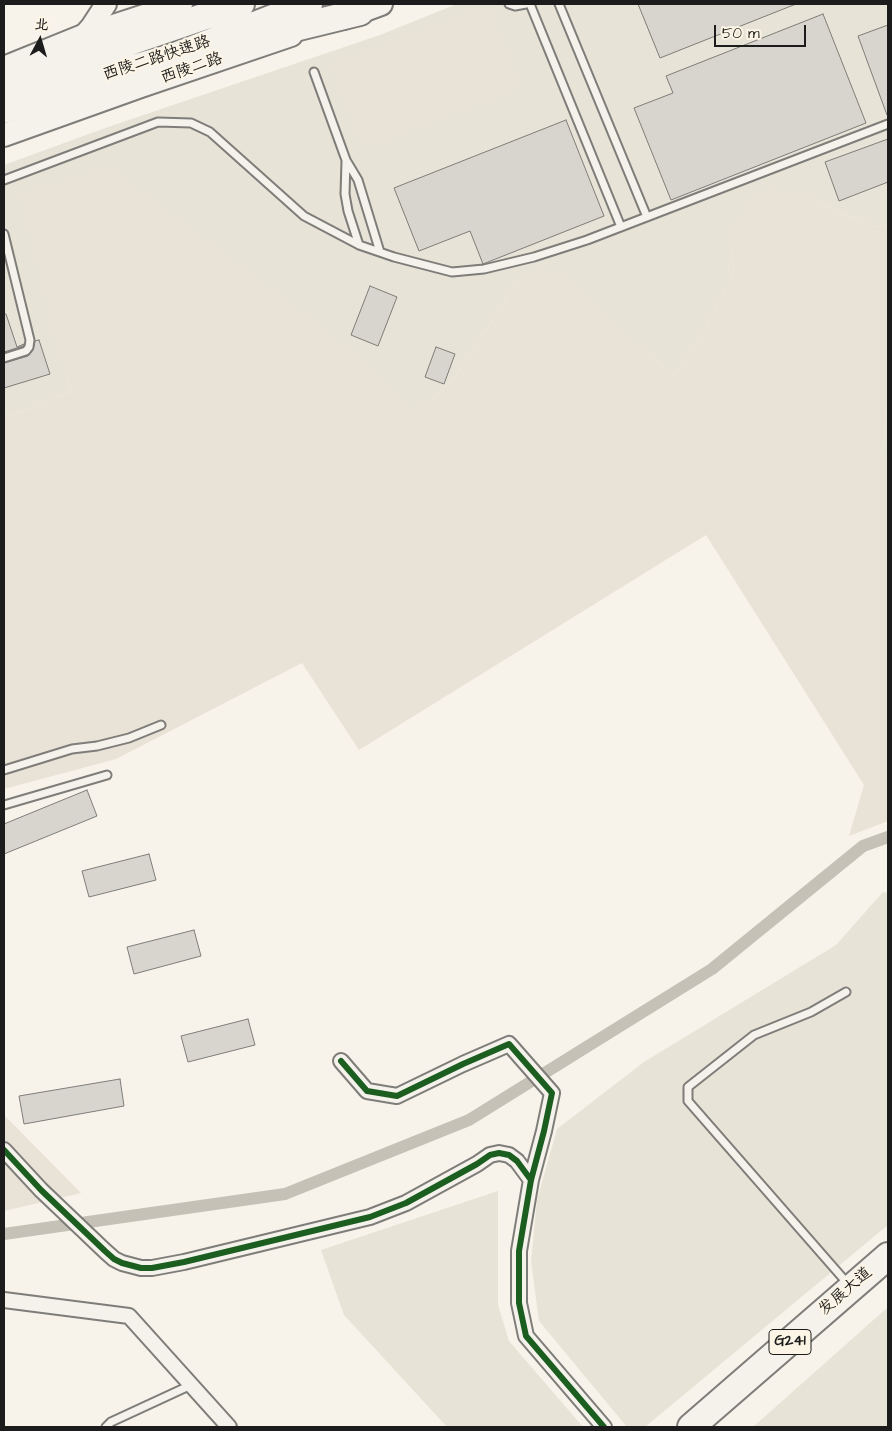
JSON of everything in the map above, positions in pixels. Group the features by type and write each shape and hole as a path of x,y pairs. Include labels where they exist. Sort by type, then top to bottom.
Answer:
{"highway":[{"name":"西陵二路快速路","path":"4,85 241,4"},
{"name":"西陵二路快速路","path":"4,110 116,73 172,57 309,4"},
{"path":"172,57 370,8"},
{"name":"发展大道","path":"691,1427 888,1256"},
{"name":"发展大道","path":"718,1427 888,1280"}],"main road":[{"path":"83,36 106,4"},
{"path":"4,68 83,36 181,4"},
{"name":"西陵二路","path":"4,135 370,8"}],"street":[{"path":"341,1061 367,1091 397,1096 510,1044 552,1093 531,1180 518,1251 519,1303 526,1336 604,1427"},
{"path":"4,1150 41,1190 105,1252 122,1263 141,1268 152,1268 347,1223 386,1211 477,1164 490,1155 499,1153 509,1155 517,1161 531,1180"},
{"path":"4,1300 129,1316 229,1427"}],"lane":[{"path":"509,4 515,6 526,4"},
{"path":"530,4 621,227"},
{"path":"559,4 647,217"},
{"path":"314,72 346,160 358,180 380,252"},
{"path":"5,180 158,122 191,123 210,132 304,216 359,245 452,272 484,269 587,240 888,124"},
{"path":"346,160 345,194 348,211 359,245"},
{"path":"4,234 30,340 26,351 4,358"},
{"path":"4,770 72,748 97,746 129,738 161,724"},
{"path":"4,805 106,774"},
{"path":"846,992 810,1012 754,1035 688,1087 688,1101 851,1288"},
{"path":"106,1427 111,1422 191,1385"}],"shaded area":[{"path":"457,4 888,4 888,224 875,227 807,198 730,236 734,273 702,336 675,375 631,342 520,276 456,376 429,403 409,410 323,331 23,195 71,392 13,415 4,413 4,165 108,127 380,35"},
{"path":"487,8 518,86 365,145 334,66"},
{"path":"109,170 323,331 410,409 429,403 456,376 520,276 538,271 569,280 631,342 675,375 702,336 734,273 730,236 745,212 768,190 807,198 875,227 888,224 888,396 882,459 888,463 888,821 849,836 864,785 706,535 359,750 302,663 116,759 4,789 4,413 13,415 71,392 22,195"},
{"path":"888,396 888,463 882,460"},
{"path":"883,892 888,893 888,1225 645,1427 627,1427 539,1321 531,1261 537,1200 557,1129 644,1062 836,945"},
{"path":"4,1115 81,1193 4,1211"},
{"path":"498,1191 498,1305 509,1341 583,1427 447,1427 344,1315 321,1250"},
{"path":"888,1307 888,1427 753,1427"}],"building":[{"path":"638,4 796,4 660,58"},
{"path":"823,14 866,123 671,200 634,108 673,93 666,76"},
{"path":"888,25 888,115 887,115 858,36"},
{"path":"566,120 604,216 483,264 470,231 419,251 394,188"},
{"path":"888,139 888,182 839,201 825,162"},
{"path":"370,286 397,297 378,346 351,335"},
{"path":"4,314 6,314 17,347 24,344 23,346 4,352"},
{"path":"39,340 50,374 4,388 4,363 28,356 33,350 35,341"},
{"path":"436,347 455,354 444,384 425,377"},
{"path":"87,790 97,816 4,854 4,824"},
{"path":"149,854 156,880 89,897 82,871"},
{"path":"194,930 201,956 134,974 127,947"},
{"path":"248,1019 255,1045 188,1062 181,1036"},
{"path":"120,1079 124,1106 24,1124 19,1096"}],"waterway":[{"path":"4,1234 285,1194 469,1120 712,969 863,846 888,837"}],"cycle path":[{"path":"341,1061 367,1091 397,1096 509,1044 552,1093 531,1180 519,1251 519,1303 526,1336 604,1427"},
{"path":"4,1150 41,1190 114,1259 141,1268 152,1268 184,1262 370,1217 406,1203 490,1155 499,1153 509,1155 517,1161 531,1180"}]}
